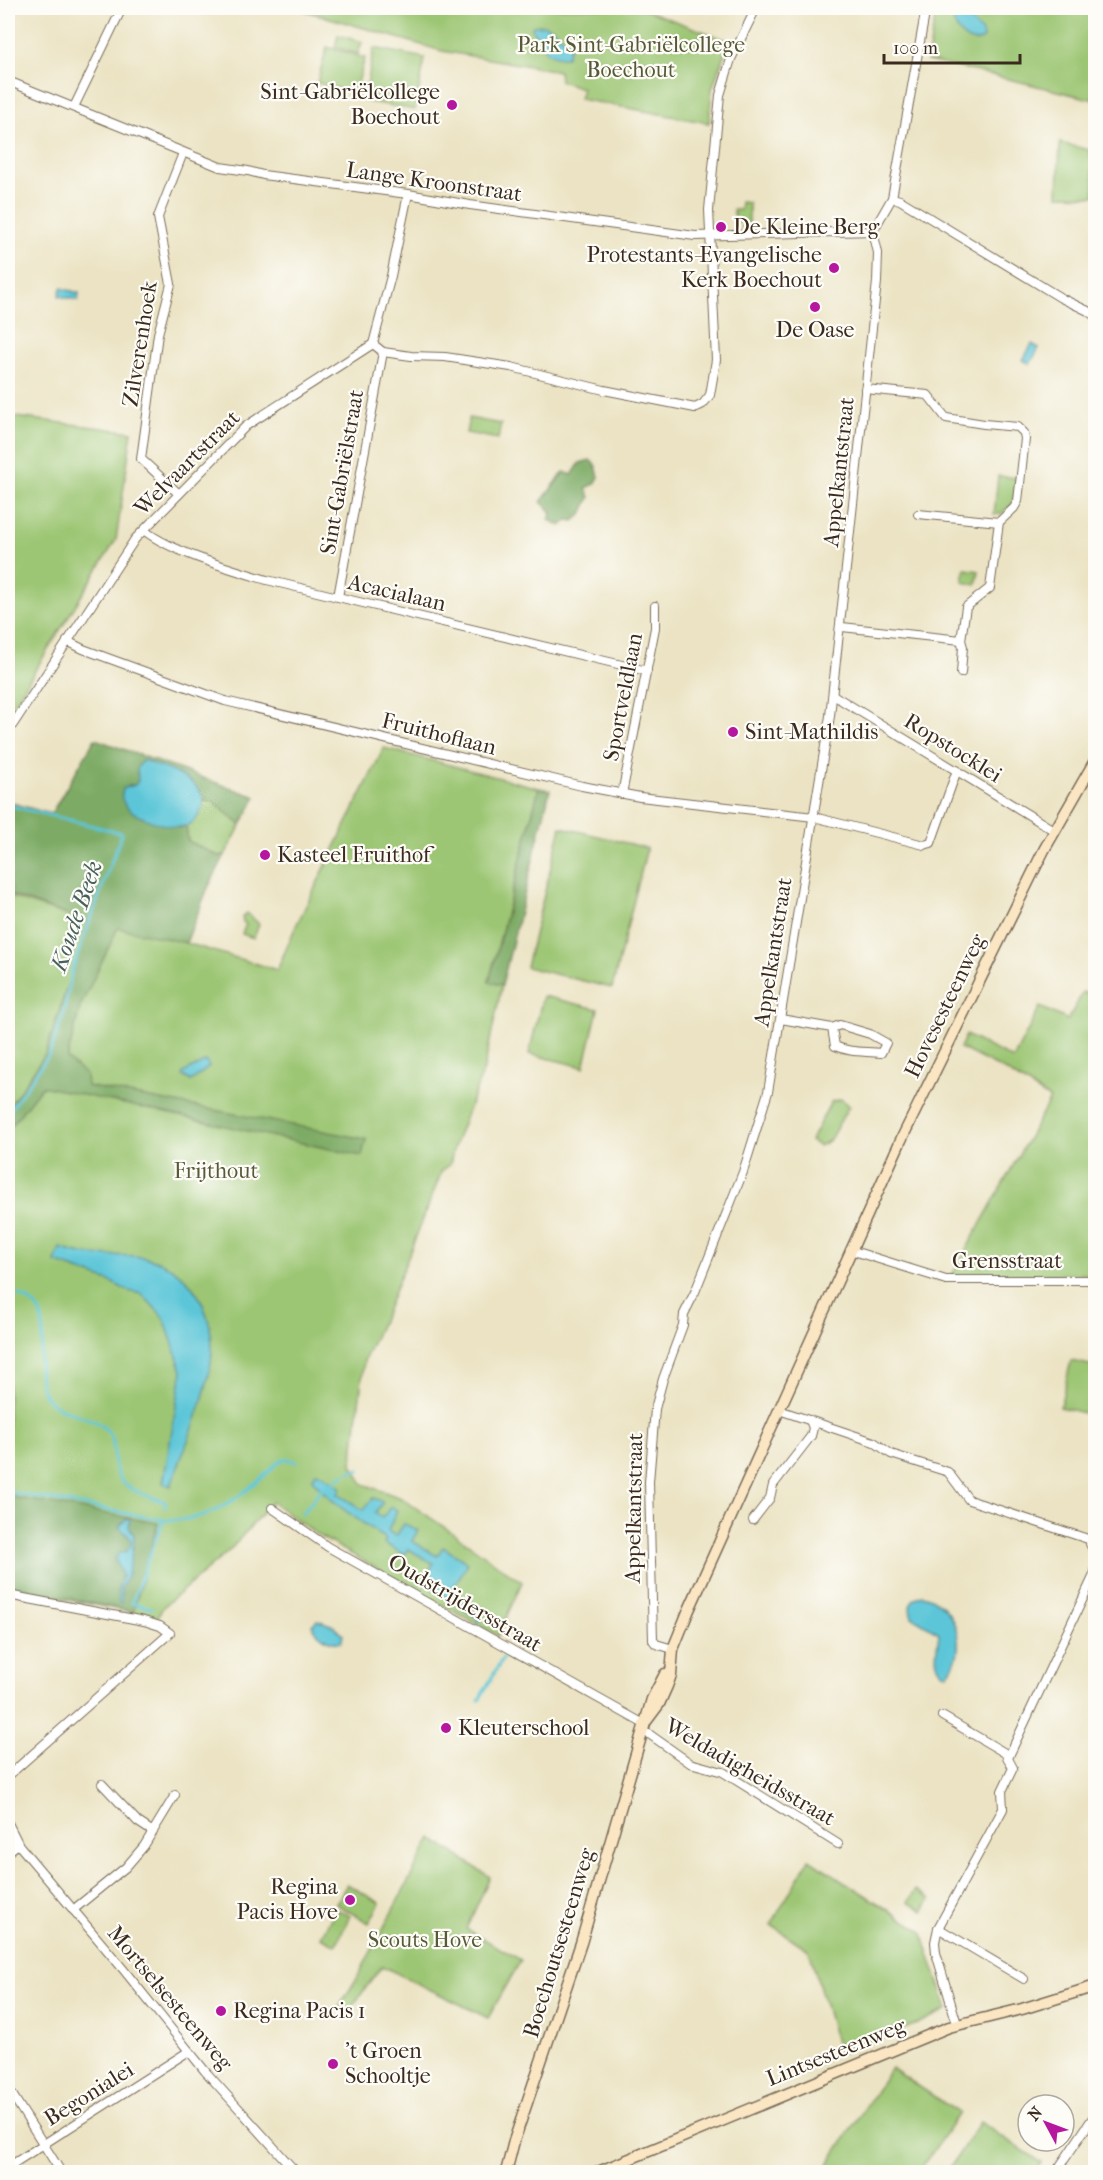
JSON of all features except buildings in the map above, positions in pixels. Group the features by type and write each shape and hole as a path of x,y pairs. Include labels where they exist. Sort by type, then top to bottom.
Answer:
{"street":[{"path":"74,108 122,8"},
{"path":"408,194 391,276 373,344 383,352 445,357 511,367 613,392 695,408 704,404 712,388 716,360 709,237 710,185 721,90 732,57 756,8"},
{"path":"873,231 892,198 926,8"},
{"name":"Lange Kroonstraat","path":"8,81 220,167 248,171 263,176 408,194 628,228 709,237 873,231"},
{"name":"Zilverenhoek","path":"179,494 141,459 158,334 171,284 158,217 183,153"},
{"path":"892,198 900,200 1095,317"},
{"name":"Appelkantstraat","path":"673,1652 656,1644 653,1640 649,1482 656,1409 663,1379 684,1325 684,1314 750,1154 768,1092 814,818 842,627 877,282 878,253 873,231"},
{"name":"Welvaartstraat","path":"8,732 135,539 246,426 373,344"},
{"name":"Sint-Gabriëlstraat","path":"338,597 383,352"},
{"path":"865,389 928,395 946,417 1018,427 1022,430 1025,439 1018,501 999,522 990,588 966,607 961,640 963,648 961,673"},
{"path":"918,514 999,522"},
{"name":"Acacialaan","path":"145,531 158,542 236,571 647,670"},
{"name":"Sportveldlaan","path":"622,794 655,628 656,606"},
{"path":"842,627 961,640"},
{"name":"Fruithoflaan","path":"67,641 83,650 225,701 622,794 814,818 924,845 931,843 957,771"},
{"name":"Ropstocklei","path":"833,695 1055,831"},
{"name":"Hovesesteenweg","path":"840,1275 906,1130 1033,871 1095,759"},
{"path":"781,1019 832,1028 840,1025 870,1034 886,1043 881,1053 846,1052 835,1046 832,1028"},
{"name":"Grensstraat","path":"850,1250 946,1280 1095,1280"},
{"name":"Boechoutsesteenweg","path":"506,2172 514,2141 581,1943 643,1728 671,1675 673,1652 840,1275"},
{"path":"779,1410 874,1442 891,1454 948,1472 969,1500 1093,1537 1091,1546 1095,1554"},
{"path":"753,1520 770,1498 773,1485 811,1436 813,1428 810,1420"},
{"name":"Oudstrijdersstraat","path":"272,1508 328,1547 643,1728"},
{"path":"1008,1758 1095,1568"},
{"path":"8,1595 144,1621 160,1626 170,1633 8,1776"},
{"path":"942,1716 1005,1753 1013,1767 1002,1791 1003,1809 938,1928 936,1953 957,2024"},
{"name":"Weldadigheidsstraat","path":"643,1728 690,1762 723,1772 838,1844"},
{"path":"102,1784 138,1822 153,1832"},
{"path":"73,1910 126,1867 144,1846 175,1795"},
{"name":"Mortselsesteenweg","path":"8,1823 18,1845"},
{"name":"Mortselsesteenweg","path":"8,1835 189,2051 296,2172"},
{"path":"8,1852 18,1845"},
{"path":"938,1928 1024,1979"},
{"name":"Lintsesteenweg","path":"598,2172 957,2024 1022,2009 1095,1986"},
{"name":"Begonialei","path":"8,2167 189,2051"},
{"path":"8,2088 61,2172"},
{"path":"1056,2172 1095,2113"}],"green space":[{"name":"Park Sint-Gabriëlcollege Boechout","path":"302,8 640,8 729,41 712,89 709,123 579,99 582,88 560,81 559,71 442,51"},
{"path":"937,8 1095,8 1095,100 927,61"},
{"path":"338,35 362,42 358,54 335,47"},
{"path":"327,47 365,58 355,93 317,83"},
{"path":"374,48 425,58 415,110 364,101"},
{"path":"1060,143 1090,150 1095,196 1058,195"},
{"path":"741,202 749,203 749,228 742,229 742,222 736,221 733,210 740,210"},
{"path":"8,416 132,432 116,540 8,714"},
{"path":"469,418 501,424 498,439 466,433"},
{"path":"590,460 596,466 599,477 595,484 586,488 590,497 582,514 574,521 568,520 561,526 549,520 552,512 541,502 564,472 572,475 580,463"},
{"path":"998,476 1017,478 1013,503 1001,514 994,514"},
{"path":"965,569 979,571 976,585 963,582"},
{"path":"95,739 256,797 241,825 211,800 203,800 203,797 137,772 138,781 135,785 130,785 178,828 186,826 188,841 218,856 225,855 207,890 186,943 118,928 80,1007 67,1059 86,1075 87,1086 366,1139 362,1156 42,1086 8,1130 8,1108 45,1055 88,922 8,894 8,802 51,814"},
{"name":"Frijthout","path":"384,748 539,788 489,981 502,985 484,1069 454,1147 450,1164 442,1171 387,1310 364,1361 352,1464 363,1484 401,1498 522,1582 498,1636 319,1536 272,1502 229,1551 163,1607 158,1617 8,1589 8,896 88,922 118,926 186,943 277,970 295,928"},
{"path":"539,788 550,790 502,985 489,982"},
{"path":"203,800 211,800 241,825 225,855 218,856 188,841 186,826 198,816"},
{"path":"561,827 647,848 612,988 526,967"},
{"path":"247,913 259,924 254,938 242,934 246,924 242,917"},
{"path":"1083,992 1095,998 1095,1276 1084,1274 951,1277 1050,1099 1006,1071 960,1048 966,1035 1013,1059 1040,1007 1068,1020"},
{"path":"543,996 598,1009 584,1067 529,1054"},
{"path":"841,1099 849,1106 829,1141 819,1146 811,1141 813,1136 831,1102"},
{"path":"1071,1361 1095,1366 1095,1416 1060,1407"},
{"path":"8,1496 158,1523 133,1612 8,1585"},
{"name":"Scouts Hove","path":"431,1838 490,1877 466,1929 521,1960 488,2018 382,1966 348,2012 339,2007 357,1978"},
{"path":"809,1859 923,1932 948,2009 917,2024 839,2053 809,1950 771,1925"},
{"path":"347,1884 380,1903 369,1923 336,1904"},
{"path":"916,1890 931,1899 923,1911 908,1902"},
{"path":"336,1909 350,1916 336,1945 321,1937"},
{"path":"891,2068 959,2113 919,2172 823,2172"},
{"path":"980,2122 1016,2146 1016,2153 1027,2153 1042,2163 1036,2172 947,2172"}],"water":[{"path":"963,13 982,32 983,39 972,41 959,32 953,16"},
{"path":"544,25 552,28 570,46 567,57 553,55 542,46 532,29 533,26"},
{"path":"61,288 79,293 78,300 59,296"},
{"path":"1032,344 1039,348 1030,364 1023,360"},
{"path":"143,760 175,773 196,786 202,795 203,804 192,823 179,827 150,821 124,804 122,796 124,788 135,785 138,781 137,768"},
{"path":"206,1061 209,1067 191,1081 183,1076 183,1073"},
{"path":"60,1248 87,1255 131,1256 155,1260 184,1278 202,1304 211,1335 210,1369 198,1413 171,1486 163,1483 182,1371 164,1318 142,1294 128,1291 109,1281 55,1262"},
{"path":"316,1472 341,1488 338,1494 363,1510 373,1498 383,1502 375,1513 382,1518 391,1507 397,1510 388,1531 396,1536 404,1524 418,1530 412,1541 437,1556 443,1547 468,1563 450,1593 481,1617 481,1621 477,1622 477,1618 424,1583 433,1563 408,1549 404,1555 384,1543 386,1539 347,1512 320,1488 312,1479"},
{"path":"126,1519 130,1519 129,1527 134,1535 134,1544 128,1574 121,1589 122,1604 119,1603 118,1590 122,1575 115,1559 120,1552 125,1552 131,1545 128,1536 119,1527"},
{"path":"922,1595 943,1606 955,1627 958,1652 947,1674 938,1667 937,1662 939,1633 912,1617 911,1603"},
{"path":"317,1620 334,1626 343,1635 341,1642 332,1642 320,1635 312,1625"}],"waterway":[{"name":"Koude Beek","path":"8,805 122,833 72,970 63,1015 50,1053 8,1113"},
{"path":"18,1295 32,1303 39,1312 43,1324 39,1376 47,1398 61,1409 86,1417 102,1426 112,1439 114,1462 124,1483 143,1494 165,1502 165,1507"},
{"path":"151,1608 132,1603 163,1520 193,1518 219,1509 243,1493 281,1460 297,1462"},
{"path":"350,1472 359,1470"},
{"path":"332,1483 345,1474"},
{"path":"302,1514 322,1488"},
{"name":"Koude Beek","path":"8,1492 163,1520"},
{"path":"479,1700 503,1658"}],"place":[{"name":"Sint-Gabriëlcollege Boechout","path":"452,105"},
{"name":"De Kleine Berg","path":"721,227"},
{"name":"Protestants-Evangelische Kerk Boechout","path":"834,268"},
{"name":"De Oase","path":"815,307"},
{"name":"Sint-Mathildis","path":"733,732"},
{"name":"Kasteel Fruithof","path":"265,855"},
{"name":"Kleuterschool","path":"446,1728"},
{"name":"Regina Pacis Hove","path":"350,1900"},
{"name":"Regina Pacis 1","path":"221,2011"},
{"name":"'t Groen Schooltje","path":"333,2064"}]}
